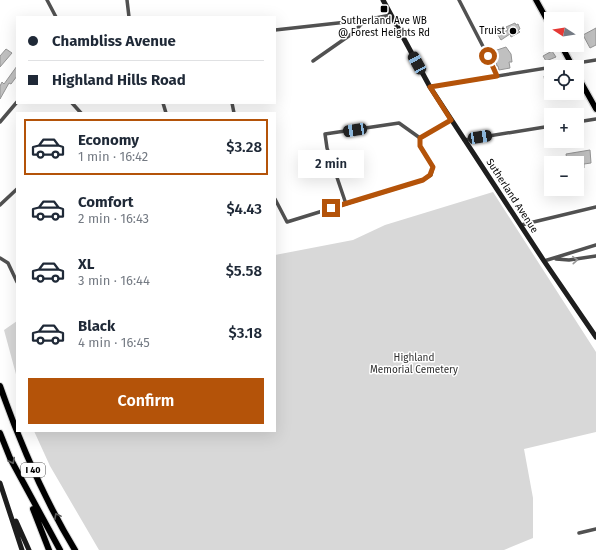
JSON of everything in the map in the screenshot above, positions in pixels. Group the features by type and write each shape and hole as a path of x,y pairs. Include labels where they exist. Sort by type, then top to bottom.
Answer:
{"highway":[{"name":"I 40","path":"0,386 16,430"},
{"name":"I 40","path":"17,432 35,474 75,550"},
{"name":"I 40","path":"0,433 10,458 60,550"},
{"path":"26,488 49,550"}],"main road":[{"path":"536,0 544,14"},
{"path":"584,88 596,109"}],"street":[{"path":"47,0 55,16"},
{"path":"127,0 129,16"},
{"name":"Sutherland Avenue","path":"383,0 430,87 544,261 596,337"},
{"path":"459,0 497,76"},
{"path":"276,30 365,20 391,15"},
{"path":"313,61 353,33 365,20"},
{"path":"584,62 596,60"},
{"path":"430,87 544,69"},
{"path":"0,122 16,103"},
{"path":"73,104 80,112"},
{"path":"584,121 596,119"},
{"path":"420,138 451,120"},
{"path":"346,204 327,148 325,134 399,123 420,138"},
{"path":"464,140 544,127"},
{"path":"276,200 287,222 398,189 423,180 430,175 433,167 420,146 420,138"},
{"path":"0,205 16,190"},
{"path":"521,225 596,207"},
{"path":"544,261 596,245"},
{"path":"553,258 569,260 596,256"},
{"path":"0,258 8,263 16,280"},
{"path":"0,483 22,550"},
{"path":"9,508 29,550"},
{"path":"579,533 596,529"}],"green space":[{"name":"Highland Memorial Cemetery","path":"493,192 596,352 596,432 524,449 533,498 533,538 504,550 99,550 50,466 34,432 276,432 276,255 353,240 385,225"},
{"path":"16,322 16,374 4,330"}],"building":[{"name":"Truist","path":"515,23 516,25 518,24 520,29 518,30 520,32 511,37 510,34 501,40 498,35 508,30 506,27"},
{"path":"596,28 596,45 590,48 584,34"},
{"path":"506,47 511,54 512,62 509,62 510,68 499,70 494,51"},
{"path":"6,49 12,53 0,67 0,56"},
{"path":"553,52 556,57 545,60 543,56"},
{"path":"16,67 16,77 11,84 9,83 0,99 0,86 2,82 4,84"},
{"path":"590,150 591,163 584,164 584,156 566,156 566,154"}],"place":[{"name":"Sutherland Ave WB @ Forest Heights Rd","path":"384,9"},
{"name":"Truist","path":"513,31"}],"route":[{"path":"331,208 398,189 423,180 430,175 433,167 420,146 420,138 451,120 430,87 497,76 488,56"}]}
